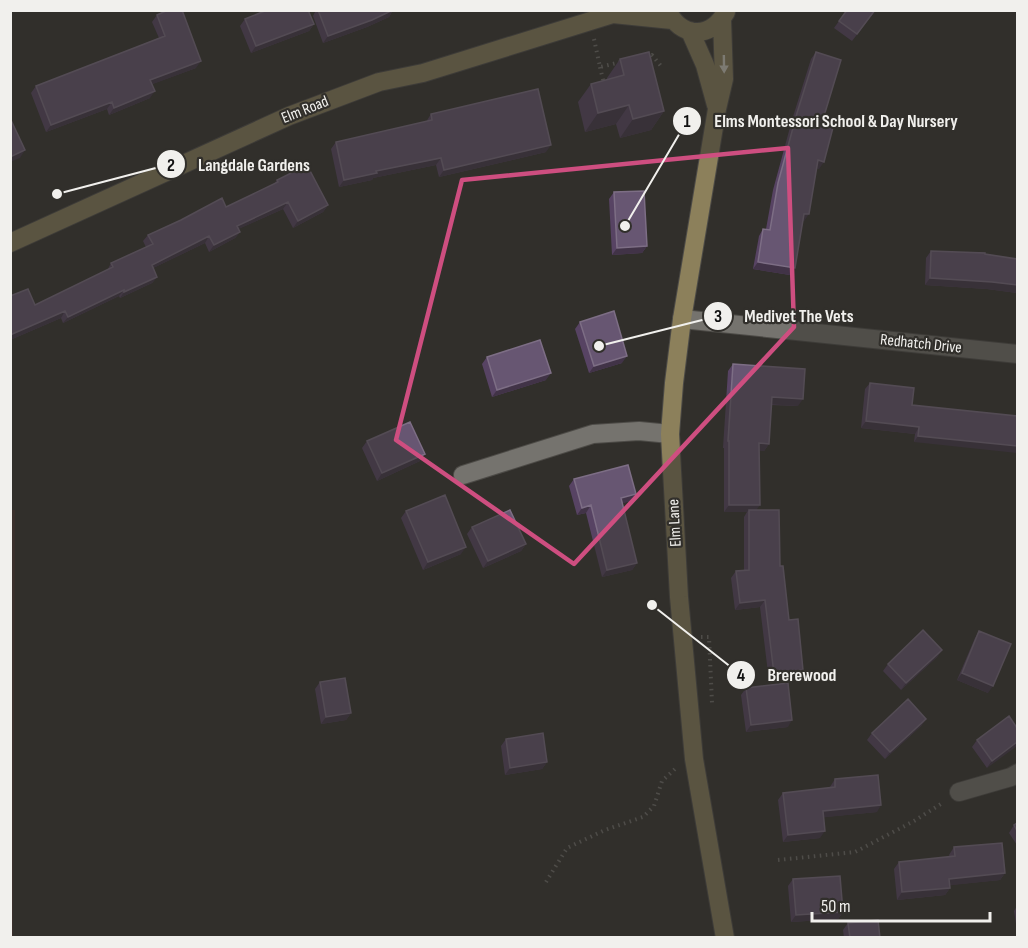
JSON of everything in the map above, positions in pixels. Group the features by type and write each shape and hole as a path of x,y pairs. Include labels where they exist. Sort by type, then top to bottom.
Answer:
{"street":[{"name":"Elm Road","path":"10,243 289,116 369,85 423,73 616,12 670,15"},
{"path":"670,15 680,28 699,32 716,25 724,15"},
{"name":"Elm Lane","path":"724,15 724,79 682,319 670,434 679,597 694,759 725,938"},
{"name":"Elm Lane","path":"690,31 705,65 717,110"},
{"name":"Redhatch Drive","path":"682,319 1017,354"},
{"path":"463,475 593,434 639,431 670,434"},
{"path":"959,792 1011,777 1017,773"}],"path":[{"path":"593,35 605,90"},
{"path":"641,58 652,55 661,66"},
{"path":"600,67 631,60"},
{"path":"546,882 567,848 605,830 643,817 654,806 662,781 674,769 694,759"},
{"path":"778,860 855,852 914,821 959,792"}],"highlighted area":[{"path":"788,148 794,327 574,564 396,440 462,180"}],"shaded area":[{"path":"11,510 15,510 13,938 10,937"}],"building":[{"path":"168,10 182,10 201,61 150,80 155,91 114,108 112,102 51,125 36,86 165,36 157,15"},
{"path":"267,10 308,10 314,24 256,46 245,19"},
{"path":"318,10 393,10 328,36"},
{"path":"847,10 875,10 857,34 839,21"},
{"path":"649,52 664,111 633,119 629,105 598,113 591,84 624,75 620,59"},
{"path":"816,52 841,60 824,116 835,120 824,162 818,160 809,214 804,214 795,268 758,262 763,229 770,230 778,183"},
{"path":"538,89 551,145 444,170 441,158 344,180 336,142 432,120 431,114"},
{"path":"10,118 25,150 10,157"},
{"path":"307,165 328,205 298,221 288,202 237,226 240,232 214,245 209,236 152,265 157,277 68,317 65,311 10,335 10,296 28,289 35,305 113,267 111,263 153,244 148,235 222,198 226,207"},
{"path":"644,191 647,246 617,248 614,192"},
{"path":"931,251 985,253 1017,259 1017,285 930,278"},
{"path":"614,311 627,356 594,366 580,322"},
{"path":"540,340 551,373 497,390 487,357"},
{"path":"733,364 805,369 803,399 772,397 769,444 759,443 760,505 729,505 728,441"},
{"path":"870,383 914,388 912,405 1017,416 1017,446 918,436 919,427 866,421"},
{"path":"410,422 425,454 382,473 367,441"},
{"path":"628,465 636,494 621,498 637,563 607,570 591,505 582,508 574,479"},
{"path":"445,495 466,547 428,562 406,511"},
{"path":"510,510 526,544 488,561 472,527"},
{"path":"749,510 779,510 780,566 783,566 789,620 798,619 803,670 774,674 765,600 740,603 736,571 749,570"},
{"path":"923,630 942,650 906,683 888,664"},
{"path":"979,631 1011,644 993,686 962,673"},
{"path":"345,678 351,713 326,717 320,682"},
{"path":"788,683 792,720 751,725 746,688"},
{"path":"908,699 926,719 890,752 872,733"},
{"path":"1009,716 1017,728 1017,742 992,761 977,740"},
{"path":"543,733 547,762 510,768 506,739"},
{"path":"878,775 881,805 823,811 825,831 788,835 783,793 835,787 835,779"},
{"path":"1002,843 1005,873 949,879 950,888 902,892 899,862 955,856 954,847"},
{"path":"840,876 843,912 796,915 793,879"},
{"path":"878,920 880,938 850,938 848,923"}],"place":[{"name":"Langdale Gardens","path":"57,194"},
{"name":"Elms Montessori School & Day Nursery","path":"625,226"},
{"name":"Medivet The Vets","path":"599,346"},
{"name":"Brerewood","path":"652,605"}]}
